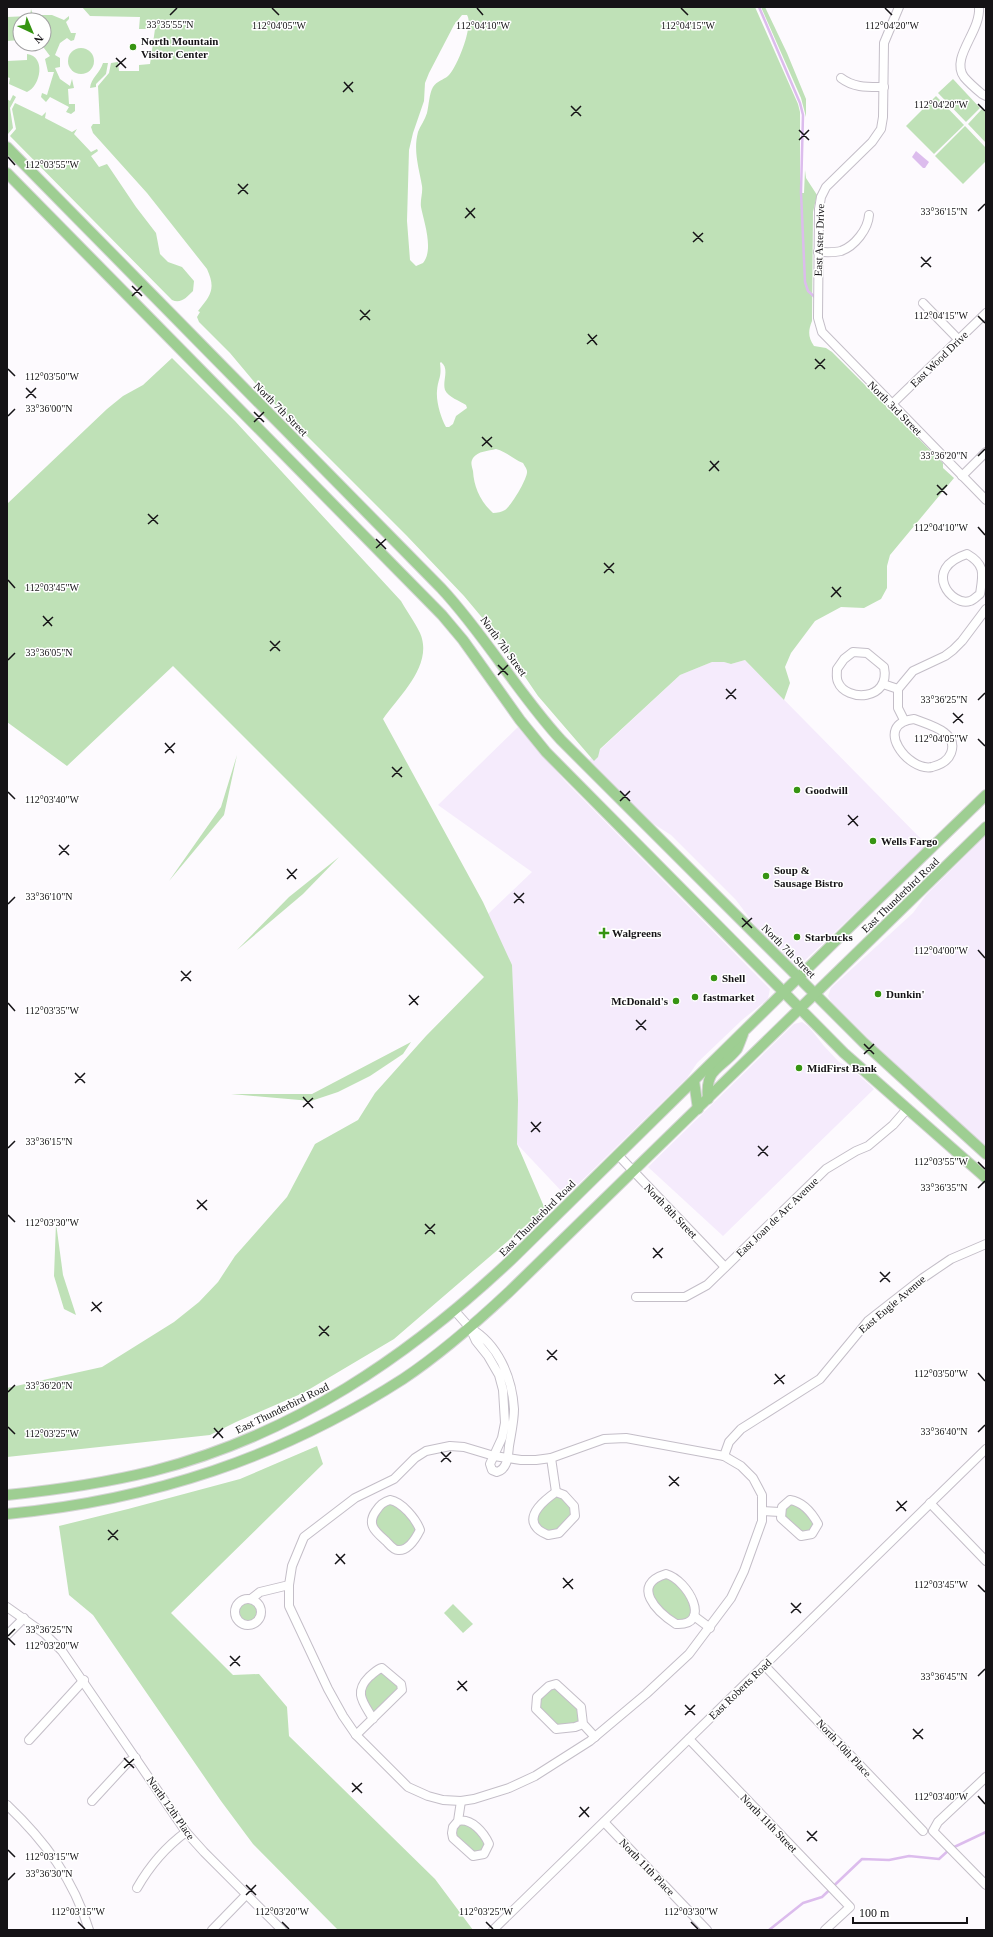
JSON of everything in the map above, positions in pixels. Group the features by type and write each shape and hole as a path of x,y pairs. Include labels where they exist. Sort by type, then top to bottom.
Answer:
{"main road":[{"name":"North 7th Street","path":"7,147 441,588 468,618 560,740 864,1043 986,1154"},
{"path":"7,173 442,615 463,640 515,714 541,746 854,1062 986,1178"},
{"path":"39,205 52,192"},
{"name":"East Thunderbird Road","path":"7,1495 79,1486 160,1469 238,1443 296,1416 351,1386 407,1349 455,1311 512,1260 986,795"},
{"name":"East Thunderbird Road","path":"7,1514 87,1505 162,1488 265,1452 337,1418 404,1378 470,1328 634,1172 986,827"},
{"path":"708,1099 707,1085 709,1076 737,1048 745,1030"},
{"path":"694,1081 698,1109"}],"street":[{"name":"East Aster Drive","path":"822,332 818,300 819,209 821,197 826,187 877,137 881,129 884,87 884,42 899,7"},
{"path":"979,7 980,17 974,33 963,52 960,64 964,77 986,96"},
{"path":"841,78 848,83 857,86 884,87"},
{"path":"818,252 842,250 850,245 866,230 870,215"},
{"path":"922,303 959,340"},
{"name":"East Wood Drive","path":"892,404 986,313"},
{"name":"North 3rd Street","path":"822,332 986,500"},
{"path":"962,476 986,452"},
{"path":"967,554 978,561 982,568 980,594 976,597 970,602 961,601 956,598 945,586 942,576 945,568 956,558 967,554"},
{"path":"904,720 898,708 898,689 913,671 945,656 962,641 986,609 976,597"},
{"path":"854,652 867,653 884,667 886,677 883,684 880,689 870,695 857,696 844,688 838,682 837,669 844,659 854,652"},
{"path":"883,684 898,689"},
{"path":"914,719 939,729 948,735 954,747 950,757 940,765 928,768 900,752 894,740 895,730 904,720 914,719"},
{"name":"East Joan de Arc Avenue","path":"636,1297 685,1296 707,1285 826,1169 856,1151 868,1146 893,1125 907,1109"},
{"name":"North 8th Street","path":"618,1155 725,1267"},
{"name":"East Eugie Avenue","path":"724,1456 730,1442 741,1429 820,1379 829,1370 851,1339 868,1321 923,1278 951,1259 986,1244"},
{"path":"455,1311 470,1328 482,1335 495,1351 505,1371 507,1391 504,1400 505,1423 502,1438 490,1466 497,1472 505,1465 508,1458 513,1424 513,1400 507,1391"},
{"path":"604,1438 626,1438 724,1456 741,1466 754,1478 762,1495 762,1521 744,1571 730,1598 710,1628 689,1654 646,1694 595,1737 535,1776 509,1788 474,1799 461,1801 443,1800 428,1796 408,1787 356,1735 343,1716 328,1689 289,1606 289,1585 292,1566 304,1537 355,1498 394,1479 415,1458 426,1451 450,1446 464,1447 494,1456 521,1460 550,1458 604,1438"},
{"name":"East Roberts Road","path":"493,1930 986,1449"},
{"path":"550,1458 556,1492"},
{"path":"375,1489 382,1502"},
{"path":"556,1492 564,1495 574,1506 574,1516 559,1533 548,1535 537,1528 533,1518 535,1512 556,1492"},
{"path":"390,1500 394,1501 418,1524 420,1530 405,1549 398,1550 393,1548 376,1532 371,1525 371,1518 382,1502 390,1500"},
{"path":"787,1501 796,1501 801,1504 815,1519 818,1524 816,1530 812,1534 801,1536 785,1523 781,1518 780,1512 787,1501"},
{"path":"930,1503 986,1561"},
{"path":"762,1511 780,1512"},
{"path":"666,1574 673,1576 687,1588 692,1597 695,1605 694,1616 688,1622 682,1624 676,1624 669,1619 652,1604 649,1596 650,1587 653,1581 666,1574"},
{"path":"251,1599 260,1592 289,1585"},
{"name":"North 12th Place","path":"7,1607 24,1618 54,1642 84,1680 186,1832 282,1930"},
{"path":"694,1616 710,1628"},
{"path":"7,1635 24,1618"},
{"name":"North 10th Place","path":"764,1665 923,1831"},
{"path":"356,1735 373,1719 402,1690 401,1684 382,1668 378,1668 366,1680 360,1689 360,1697 373,1719"},
{"path":"29,1740 84,1680"},
{"path":"583,1724 575,1727 556,1729 536,1708 537,1697 549,1686 556,1684 581,1707 583,1724 595,1737"},
{"name":"North 11th Street","path":"689,1739 850,1907 825,1930"},
{"path":"92,1801 128,1762 136,1758"},
{"path":"986,1777 938,1822 933,1831 986,1885"},
{"path":"458,1821 462,1820 473,1824 483,1834 489,1844 484,1854 473,1856 453,1838 453,1827 458,1821 461,1801"},
{"path":"7,1805 33,1830 60,1866 72,1886 89,1930"},
{"name":"North 11th Place","path":"604,1822 707,1930"},
{"path":"136,1888 144,1876 177,1838 186,1832"},
{"path":"212,1930 247,1894"}],"shaded area":[{"path":"916,151 929,162 925,168 923,168 912,157"},
{"path":"745,660 927,845 801,964 794,964 789,961 760,932 736,900 671,835 649,821 589,760 680,675 712,662 724,662 731,664"},
{"path":"518,727 565,781 770,989 768,999 742,1020 697,1063 687,1078 566,1196 517,1144 512,967 488,914 532,872 438,805"},
{"path":"986,835 986,1147 880,1050 832,1003 828,996 831,988 913,913 927,894"},
{"path":"802,1022 809,1027 839,1062 852,1069 874,1089 723,1236 648,1167 794,1024"}],"green space":[{"path":"82,7 755,7 798,104 800,112 800,193 804,193 805,170 806,178 817,195 813,212 812,321 809,331 811,340 814,346 826,348 832,352 943,463 943,468 954,478 890,555 887,566 887,588 881,599 864,608 841,607 815,621 791,653 785,667 790,683 784,700 745,660 731,664 724,662 712,662 680,675 600,749 598,757 594,761 538,696 495,633 464,596 407,536 262,391 230,353 199,322 197,317 200,312 198,311 209,296 212,287 207,269 147,193 93,133 91,127 93,124 100,124 98,86 109,73 111,63 118,62 119,71 139,71 139,65 150,64 155,29 139,29 140,17 90,16","holes":["462,15 467,15 469,20 464,46 452,71 448,76 433,87 427,113 418,132 416,146 422,189 421,207 426,228 428,251 423,263 416,266 410,260 407,221 409,150 424,101 425,83 454,25","441,362 445,368 445,390 451,397 466,405 467,408 456,416 453,424 449,427 446,427 444,423 437,400 437,391 441,372","496,449 500,450 523,463 527,471 527,475 515,498 505,510 498,513 493,513 485,504 478,494 475,483 471,463 475,456 483,452"]},
{"path":"761,7 765,7 787,53 806,99 806,117 801,98"},
{"path":"52,15 64,20 69,16 69,19 66,22 71,33 76,33 74,40 71,41 67,38 60,43 55,55 60,58 60,67 55,68 60,79 70,86 72,79 74,88 68,89 69,104 75,104 75,111 71,114 66,112 69,107 50,97 46,102 41,97 42,93 47,95 54,72 48,72 45,59 50,56 47,52 52,52"},
{"path":"7,17 12,17 12,41 7,41"},
{"path":"81,48 90,52 94,61 90,70 81,74 72,70 68,61 72,52"},
{"path":"27,54 33,56 37,60 39,72 36,84 27,92 9,84 10,78 7,77 7,61 27,60"},
{"path":"103,63 108,63 106,74 96,84 96,87 90,88 92,81"},
{"path":"953,79 980,108 966,122 938,93"},
{"path":"13,95 16,97 10,108 13,128 8,134 7,99 10,101"},
{"path":"936,96 964,125 934,154 906,126"},
{"path":"15,103 42,116 46,112 45,118 72,132 77,129 74,134 91,152 97,149 98,151 91,156 99,167 107,164 136,207 156,233 160,254 168,262 182,267 194,281 193,291 188,296 178,301 172,300 10,136 16,129 12,109"},
{"path":"982,109 986,113 986,143 968,124"},
{"path":"965,126 986,148 986,161 963,184 935,156"},
{"path":"172,358 235,421 401,601 420,633 423,645 419,668 413,679 383,719 483,902 512,965 518,1100 517,1144 545,1209 394,1339 303,1393 210,1435 7,1457 7,1388 102,1367 174,1322 199,1302 218,1282 235,1256 287,1197 315,1144 358,1120 375,1093 426,1036 484,977 173,666 67,766 7,722 7,504 107,409 123,396 143,385"},
{"path":"237,755 224,815 169,881 221,807"},
{"path":"339,857 303,894 237,950 289,897"},
{"path":"411,1042 403,1054 370,1076 338,1092 311,1101 231,1094 312,1094"},
{"path":"56,1223 63,1275 76,1315 64,1309 54,1276"},
{"path":"317,1446 323,1464 171,1613 233,1675 259,1674 287,1707 289,1736 435,1879 473,1930 338,1930 253,1844 221,1801 93,1615 69,1595 59,1526 240,1479"},
{"path":"556,1492 575,1511 552,1535 537,1528 535,1512"},
{"path":"395,1501 420,1530 398,1550 376,1531 371,1518 382,1502"},
{"path":"796,1501 818,1524 807,1536 785,1523 782,1507"},
{"path":"673,1576 696,1611 682,1624 652,1604 650,1587 653,1581"},
{"path":"248,1599 257,1603 261,1612 257,1621 248,1625 239,1621 235,1612 239,1603"},
{"path":"453,1604 473,1624 463,1633 444,1613"},
{"path":"378,1668 402,1690 373,1719 360,1689"},
{"path":"556,1684 581,1707 583,1724 556,1729 536,1709 537,1697"},
{"path":"462,1820 487,1839 479,1857 457,1843 453,1827"}],"waterway":[{"path":"759,7 800,103 803,115 801,192 805,282 808,291 817,299"},
{"path":"769,1930 803,1903 822,1897 862,1859 889,1860 909,1856 939,1859 950,1849 986,1832"}],"place":[{"name":"North Mountain Visitor Center","path":"133,47"},
{"name":"Goodwill","path":"797,790"},
{"name":"Wells Fargo","path":"873,841"},
{"name":"Soup & Sausage Bistro","path":"766,876"},
{"name":"Walgreens","path":"604,933"},
{"name":"Starbucks","path":"797,937"},
{"name":"Shell","path":"714,978"},
{"name":"Dunkin'","path":"878,994"},
{"name":"fastmarket","path":"695,997"},
{"name":"McDonald's","path":"676,1001"},
{"name":"MidFirst Bank","path":"799,1068"}]}
